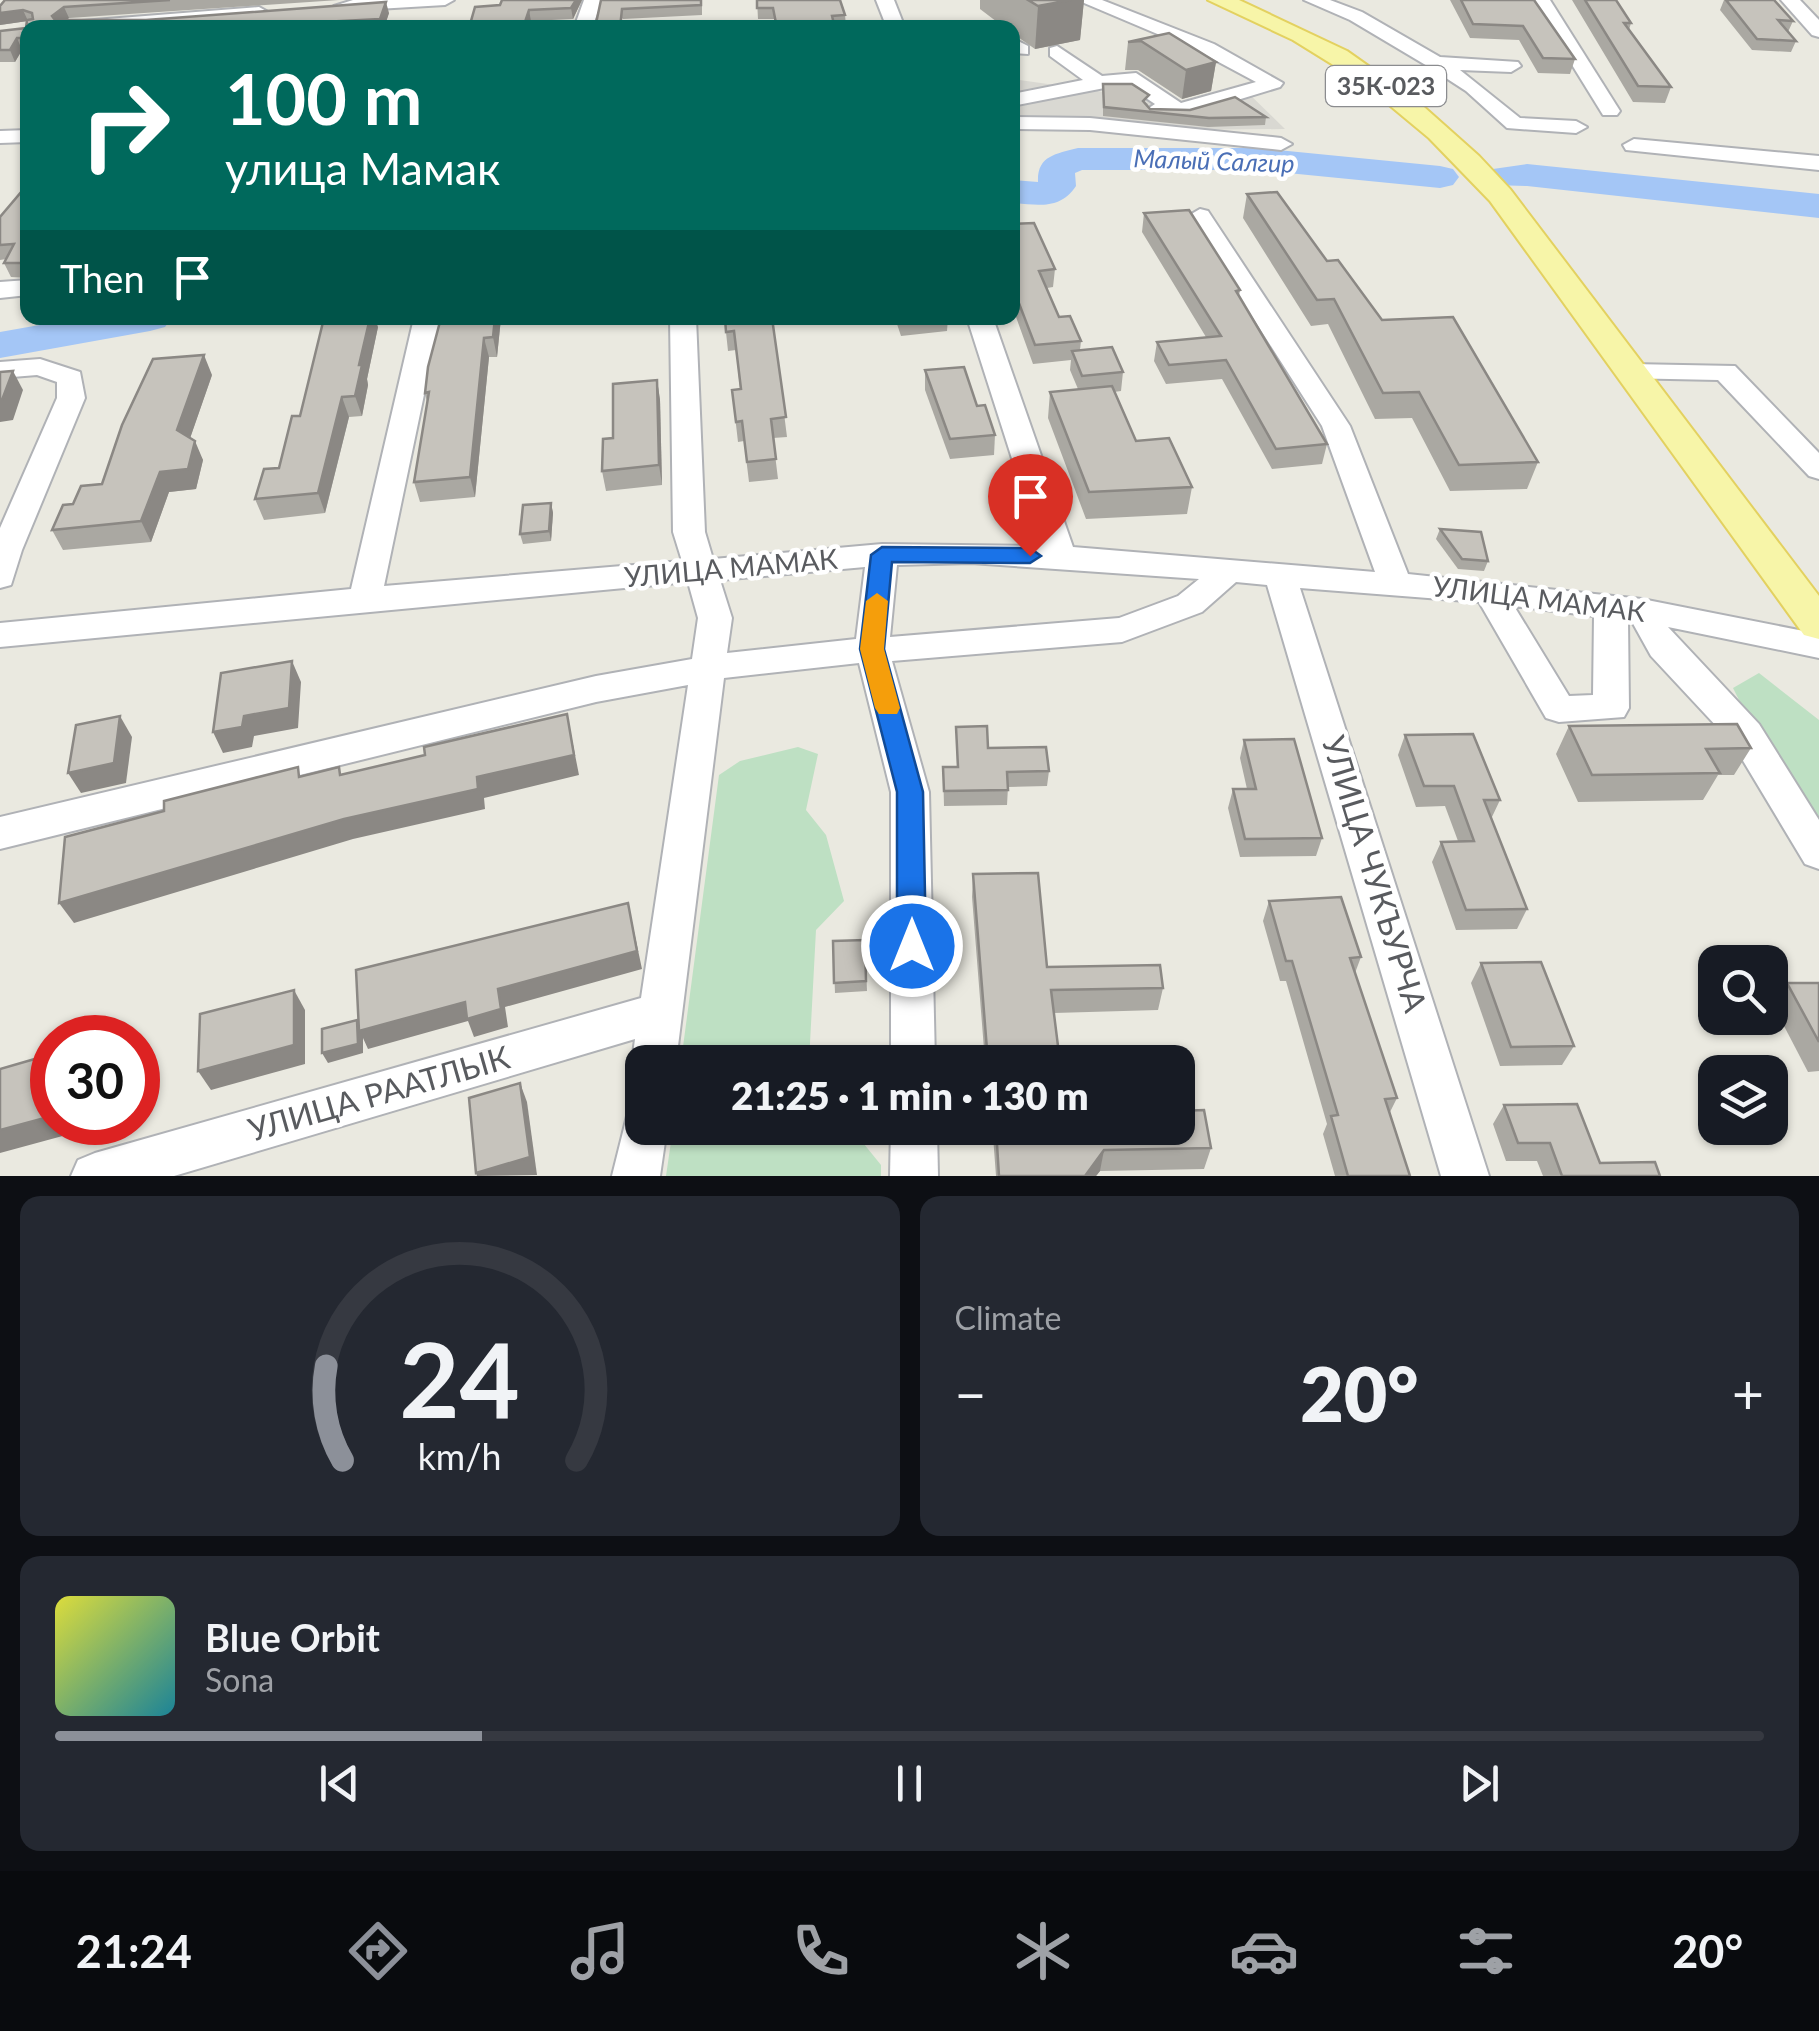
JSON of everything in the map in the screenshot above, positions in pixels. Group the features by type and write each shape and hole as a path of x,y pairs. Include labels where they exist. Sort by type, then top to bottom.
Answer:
{"main road":[{"name":"35К-023","path":"1219,0 1322,47 1377,79 1418,110 1500,195 1819,626"}],"street":[{"path":"331,7 445,0"},
{"path":"1086,0 1206,48 1273,83 1177,110 1111,109"},
{"path":"1313,0 1356,16 1436,63 1472,87 1514,124 1576,127"},
{"path":"1540,0 1610,111"},
{"path":"1790,0 1819,32"},
{"path":"166,20 275,11"},
{"path":"1057,52 1097,81"},
{"path":"1436,63 1512,66"},
{"path":"1020,97 1060,95 1097,81 1129,77 1177,110"},
{"path":"1020,123 1090,124 1281,144 1252,127 1223,100"},
{"path":"1634,145 1819,163"},
{"path":"1200,216 1336,426 1394,582"},
{"path":"365,598 425,325"},
{"path":"657,1045 715,618 690,532 683,325"},
{"path":"982,325 1060,557"},
{"path":"0,370 40,367 70,378 71,398 6,550 0,578"},
{"path":"1630,372 1726,372 1819,470"},
{"path":"882,555 872,649 910,792 913,1045"},
{"name":"УЛИЦА МАМАК","path":"0,635 365,598 882,555 1060,557 1394,582 1626,608 1819,646"},
{"path":"0,833 596,689 762,659 1122,630 1190,604 1230,570"},
{"name":"УЛИЦА ЧУКЪУРЧА","path":"1280,574 1465,1176"},
{"path":"1489,592 1558,709 1611,708 1626,608"},
{"path":"1626,608 1746,734 1819,854"},
{"name":"УЛИЦА РААТЛЫК","path":"96,1176 662,1012"},
{"path":"636,1176 641,1145"},
{"path":"914,1145 914,1176"}],"shaded area":[{"path":"1020,80 1189,104 1244,89 1285,129 1177,130 1020,120"}],"green space":[{"path":"1759,673 1819,720 1819,835 1756,734 1733,688"},
{"path":"798,747 818,754 806,810 826,835 844,901 816,930 810,1045 683,1045 719,775 740,761"},
{"path":"671,1145 865,1145 881,1165 881,1176 666,1176"}],"building":[{"path":"5,0 170,0 64,7 52,16 55,20 27,20 33,19 32,13 0,13"},
{"path":"502,0 576,0 571,8 529,10 526,20 471,20 475,7 500,5"},
{"path":"601,0 701,0 701,5 622,9 621,20 597,20"},
{"path":"757,0 840,0 845,15 832,16 833,20 775,20 773,8 757,8"},
{"path":"1028,0 1071,0 1038,6"},
{"path":"1461,0 1534,0 1575,59 1543,58 1523,26 1473,24"},
{"path":"1585,0 1616,0 1631,23 1624,23 1671,87 1638,86"},
{"path":"1726,0 1774,0 1793,21 1778,20 1796,41 1757,39"},
{"path":"386,2 380,19 361,20 146,20"},
{"path":"20,29 20,38 10,50 0,50 0,31"},
{"path":"1169,33 1216,62 1186,70 1141,41 1128,42"},
{"path":"1103,84 1132,84 1149,95 1143,101 1150,109 1190,110 1235,97 1266,117 1209,118 1104,107"},
{"path":"1277,192 1327,261 1338,260 1382,320 1453,317 1538,462 1459,465 1419,392 1383,393 1334,299 1317,300 1247,194"},
{"path":"20,193 20,263 4,263 14,244 0,245 0,217"},
{"path":"1189,210 1240,290 1236,291 1327,444 1276,449 1226,360 1169,365 1157,342 1221,336 1144,213"},
{"path":"1034,223 1055,269 1039,271 1059,317 1070,316 1081,341 1035,345 1020,306 1020,224"},
{"path":"322,325 368,325 355,396 342,397 318,493 255,499 264,469 279,468 292,416 300,416"},
{"path":"439,325 494,325 493,337 484,338 470,477 414,482 429,392 425,393"},
{"path":"726,325 773,325 786,417 771,419 776,459 747,462 742,421 736,422 732,390 741,389 734,331 726,332"},
{"path":"1112,347 1123,372 1082,376 1072,351"},
{"path":"204,355 177,430 195,441 188,469 160,472 141,521 52,530 63,505 73,504 81,486 102,484 122,425 153,359"},
{"path":"964,367 977,406 985,405 995,435 950,439 925,370"},
{"path":"13,371 2,400 0,401 0,372"},
{"path":"657,380 659,465 602,471 603,439 613,438 613,384"},
{"path":"1112,386 1136,441 1169,438 1192,487 1089,492 1050,392"},
{"path":"551,503 549,531 520,534 523,505"},
{"path":"1440,529 1481,532 1488,561 1462,559"},
{"path":"292,661 289,708 244,716 242,727 213,732 221,673"},
{"path":"567,714 574,755 477,777 478,789 344,819 59,903 65,837 164,811 164,801 298,767 299,777 339,767 340,775 425,755 424,747"},
{"path":"120,716 114,763 68,773 76,725"},
{"path":"1737,724 1751,748 1706,749 1720,773 1592,775 1569,726"},
{"path":"987,726 988,748 1046,747 1049,771 1007,772 1008,790 944,791 943,767 958,767 956,727"},
{"path":"1473,734 1500,800 1484,800 1527,909 1466,910 1441,842 1474,841 1454,786 1424,786 1405,735"},
{"path":"1294,739 1322,838 1245,839 1233,789 1256,789 1244,740"},
{"path":"1038,873 1047,967 1160,965 1163,988 1051,990 1058,1045 987,1045 973,874"},
{"path":"1341,897 1361,957 1350,958 1397,1098 1385,1099 1410,1176 1348,1176 1331,1116 1338,1115 1292,961 1286,961 1269,901"},
{"path":"628,903 637,951 498,989 501,1009 467,1019 465,1002 359,1031 356,970"},
{"path":"865,940 866,981 834,983 833,941"},
{"path":"1541,962 1574,1046 1511,1047 1481,963"},
{"path":"1788,983 1819,983 1819,1042 1788,985"},
{"path":"294,990 294,1045 198,1071 200,1014"},
{"path":"357,1020 358,1044 322,1053 322,1029"},
{"path":"30,1060 30,1122 0,1130 0,1069"},
{"path":"520,1083 530,1157 476,1173 469,1098"},
{"path":"1577,1104 1600,1163 1655,1162 1660,1176 1562,1176 1550,1143 1518,1143 1504,1105"},
{"path":"1195,1110 1204,1110 1211,1148 1104,1150 1085,1176 999,1176 997,1145 1195,1145"}],"waterway":[{"name":"Малый Салгир","path":"1020,192 1047,194 1057,186 1056,167 1078,159 1257,159 1440,177"},
{"name":"Малый Салгир","path":"1506,177 1527,175 1819,206"},
{"name":"Малый Салгир","path":"0,345 111,325"}],"slow traffic":[{"path":"877,601 872,649 888,708"}],"route":[{"path":"912,946 910,792 872,649 882,555 1030,556"}]}
